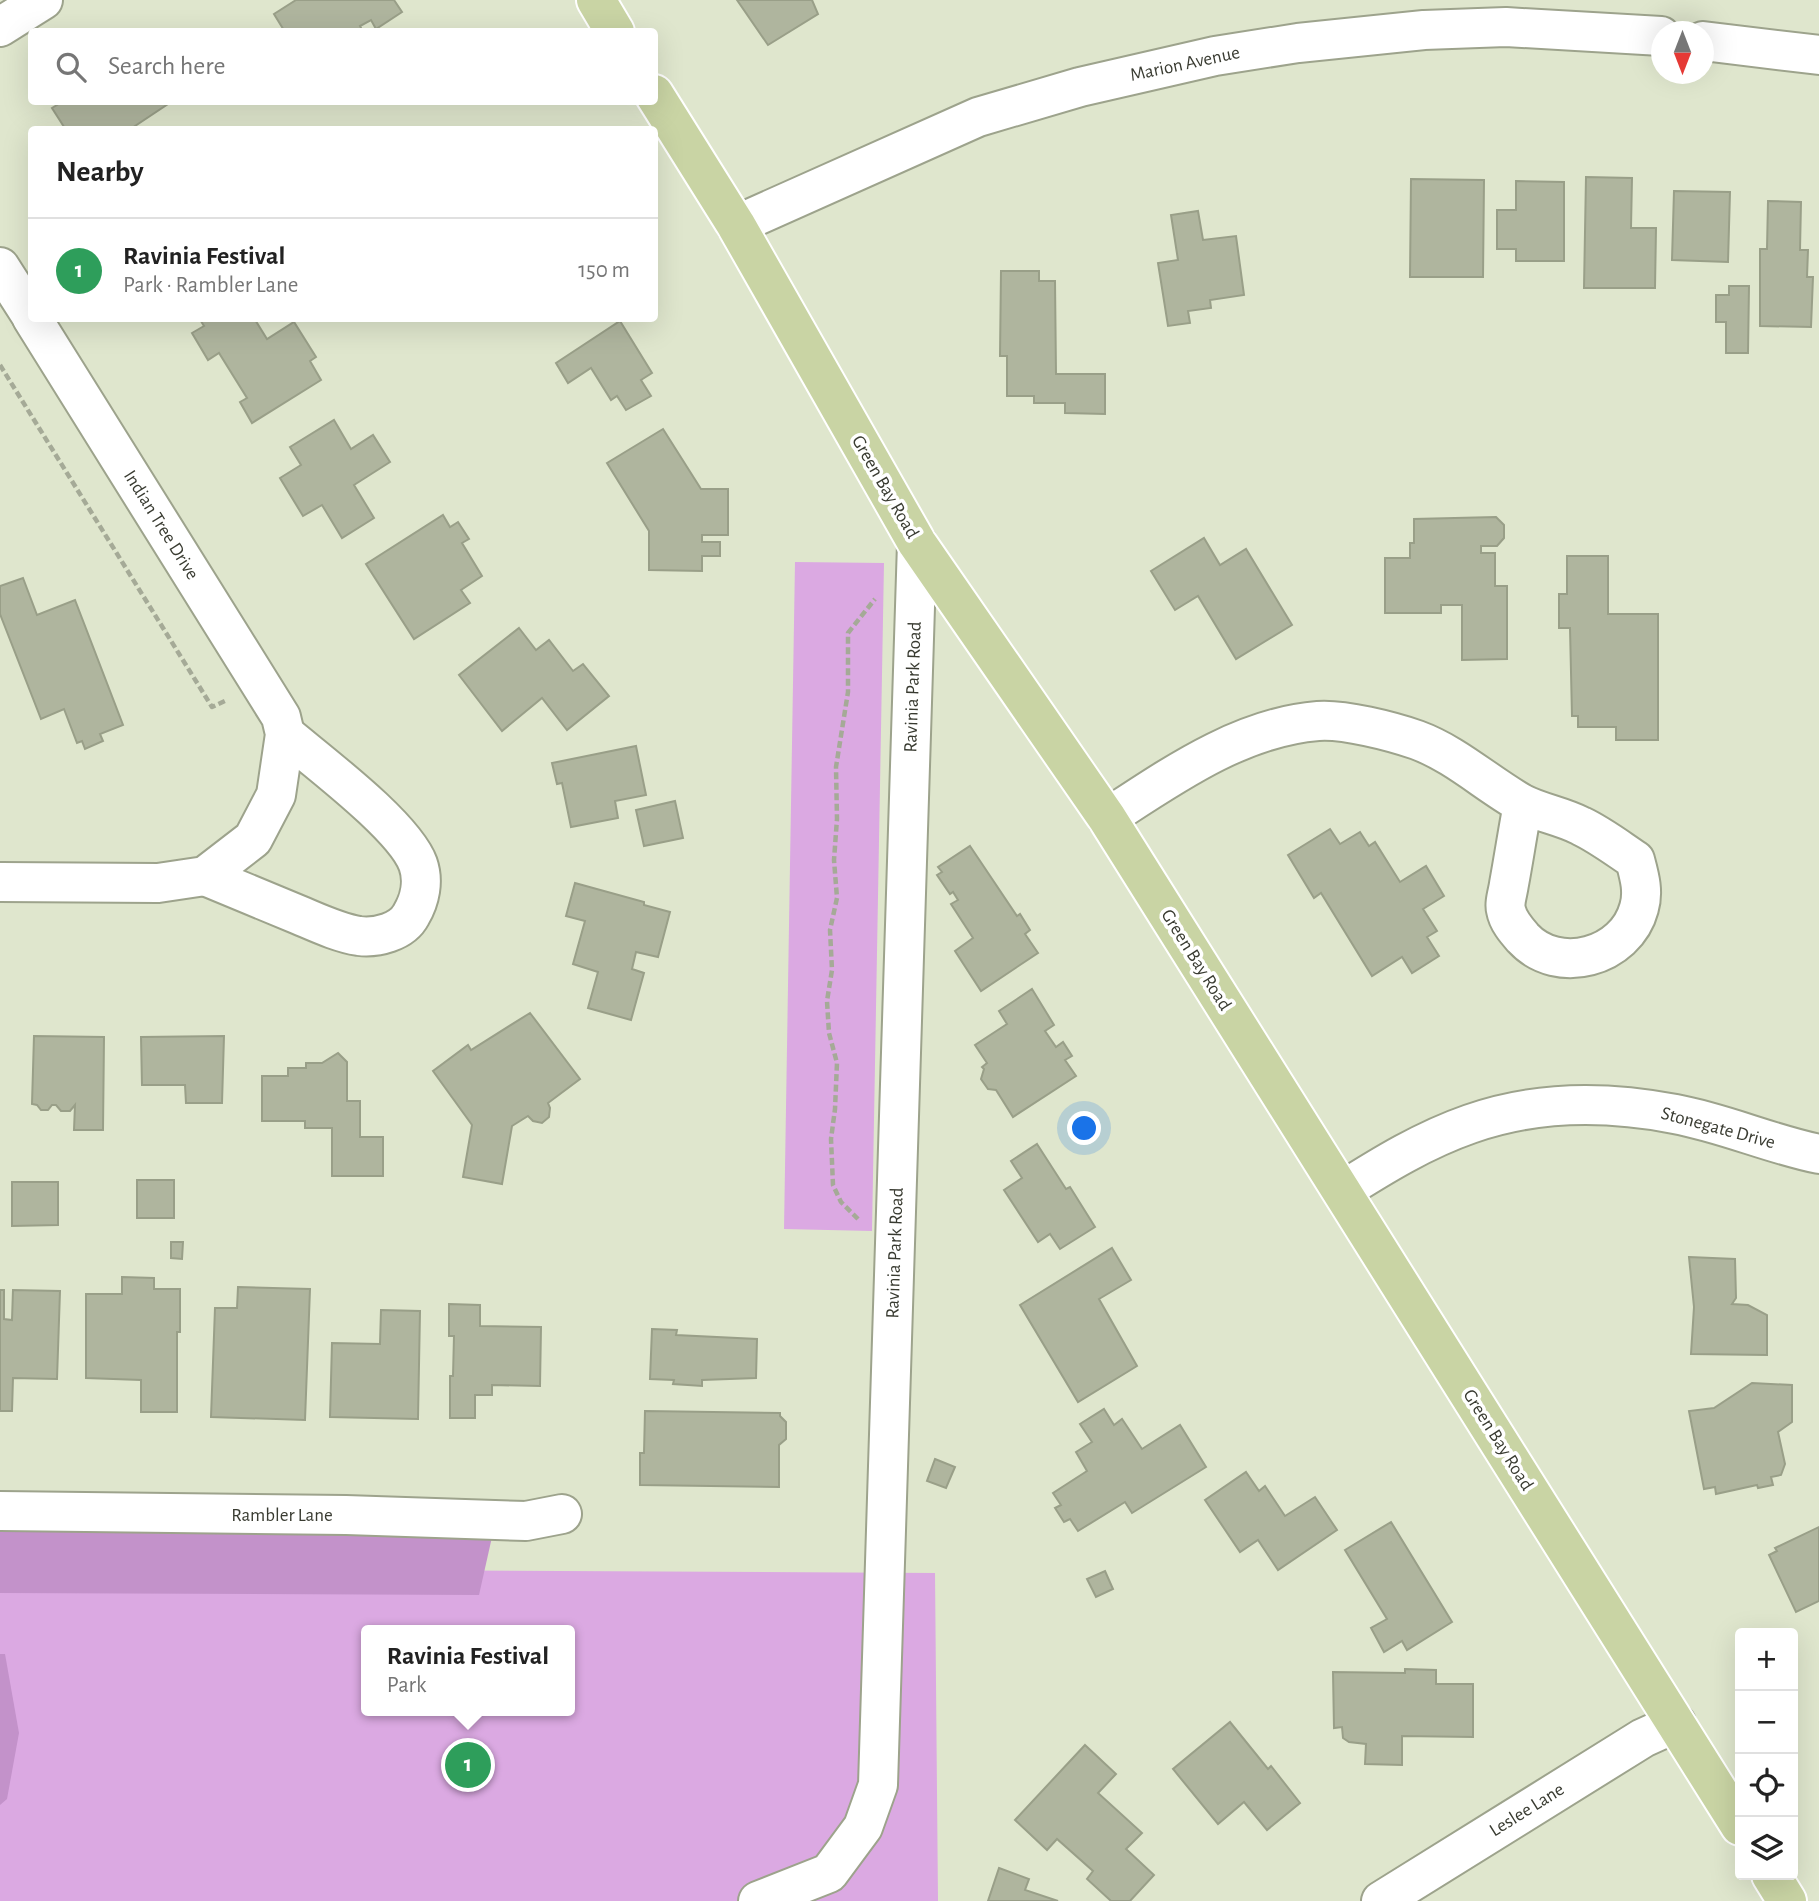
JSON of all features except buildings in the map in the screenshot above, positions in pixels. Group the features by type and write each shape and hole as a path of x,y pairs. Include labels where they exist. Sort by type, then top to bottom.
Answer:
{"main road":[{"path":"596,0 613,28"},
{"name":"Green Bay Road","path":"658,100 736,225 917,543 1107,818 1735,1818"},
{"path":"1774,1880 1787,1901"}],"street":[{"path":"0,27 43,0"},
{"name":"Marion Avenue","path":"736,225 978,117 1080,87 1215,56 1298,43 1424,30 1506,27 1651,35"},
{"path":"1714,42 1819,55"},
{"name":"Indian Tree Drive","path":"0,267 28,312"},
{"name":"Indian Tree Drive","path":"34,322 281,717 285,734 387,822 418,864 421,879 417,905 409,919 382,936 359,936 330,928 205,876"},
{"name":"Ravinia Park Road","path":"758,1901 829,1873 863,1827 878,1785 917,543"},
{"path":"1107,818 1185,768 1238,742 1281,728 1319,721 1369,727 1418,740 1463,764 1523,804"},
{"path":"0,882 158,884 205,876 253,839 276,795 285,734"},
{"name":"Stonegate Drive","path":"1342,1191 1394,1159 1470,1124 1537,1108 1605,1104 1677,1114 1793,1149 1819,1154"},
{"name":"Rambler Lane","path":"0,1511 346,1515 526,1521 562,1514"},
{"name":"Leslee Lane","path":"1381,1901 1643,1738 1676,1723"}],"path":[{"path":"0,365 212,707 259,682"},
{"path":"881,590 848,633 848,692 836,767 837,819 834,860 837,898 830,930 832,970 827,1001 829,1033 837,1063 831,1139 833,1185 841,1202 855,1217 896,1238"}],"shaded area":[{"path":"795,562 884,563 872,1231 784,1229"},
{"path":"0,1520 492,1537 479,1595 0,1593"},
{"path":"0,1568 935,1573 938,1901 0,1901"},
{"path":"0,1654 5,1654 19,1733 7,1799 0,1805"}],"place":[{"name":"Ravinia Festival","path":"468,1765"}]}
